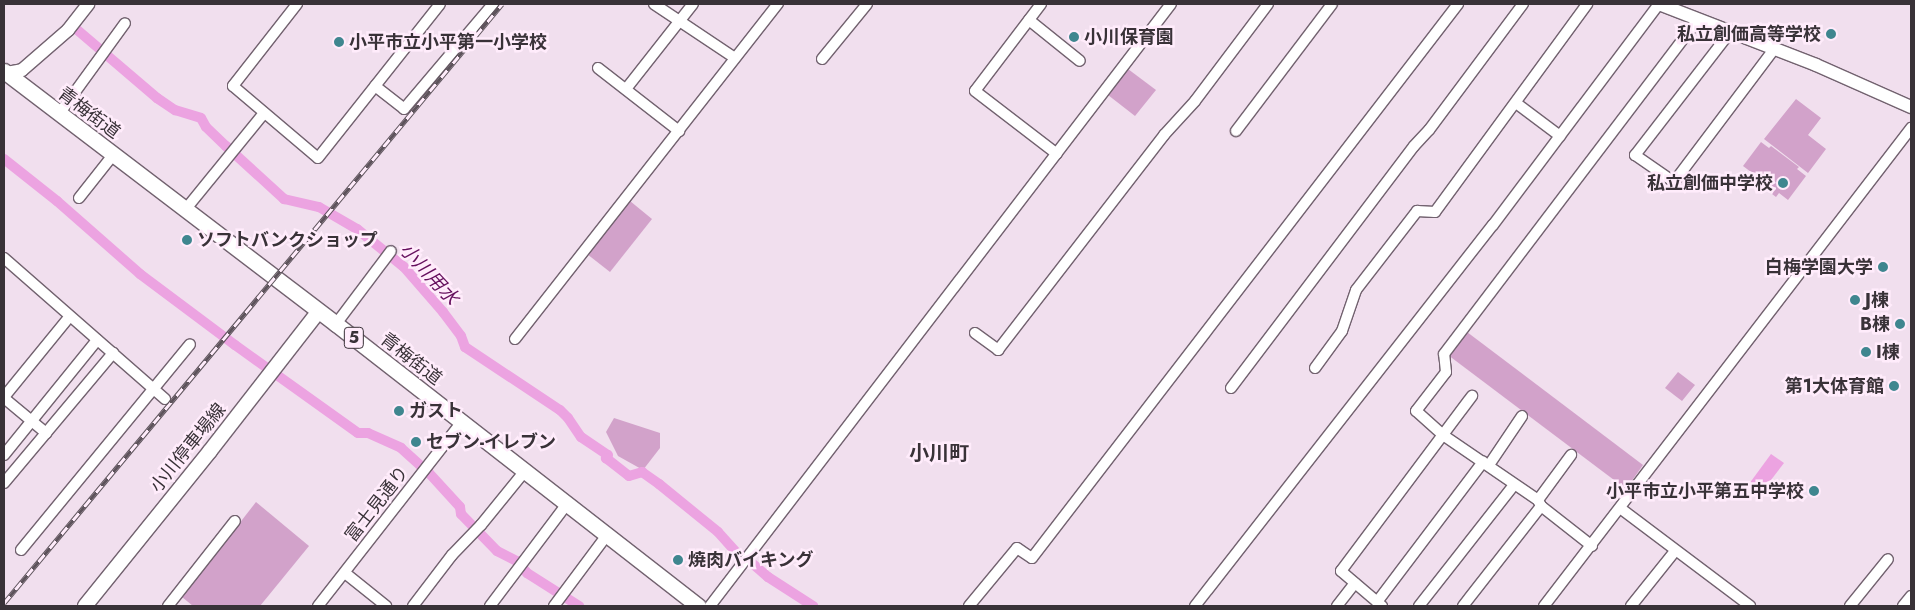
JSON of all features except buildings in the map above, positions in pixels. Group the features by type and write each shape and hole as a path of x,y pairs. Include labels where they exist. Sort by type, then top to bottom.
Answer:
{"main road":[{"name":"青梅街道","path":"5,75 336,324 698,606"},
{"name":"小川停車場線","path":"85,606 319,311"}],"street":[{"path":"5,75 22,70 68,30 88,4"},
{"path":"297,4 233,86 318,158 440,4"},
{"path":"375,86 404,109 493,4"},
{"path":"654,4 735,58"},
{"path":"626,89 693,4"},
{"path":"515,339 778,4"},
{"path":"822,59 867,4"},
{"path":"1041,4 975,91 1057,154"},
{"path":"710,606 1172,4"},
{"path":"975,333 998,350 1268,4"},
{"path":"1236,131 1259,106 1332,4"},
{"path":"969,606 1018,548 1032,558 1458,4"},
{"path":"1231,388 1523,4"},
{"path":"1315,368 1342,331 1356,290 1417,211 1435,212 1587,4"},
{"path":"1195,606 1298,472 1384,366 1659,4 1775,48 1911,107"},
{"path":"1592,546 1539,503 1443,435 1416,411 1446,372 1444,354 1698,18"},
{"path":"1029,20 1080,60"},
{"path":"59,114 125,23"},
{"path":"1731,31 1635,155 1674,182 1775,48"},
{"path":"598,68 679,131"},
{"path":"1516,103 1560,136"},
{"path":"185,210 264,113"},
{"path":"1544,606 1592,546 1911,128"},
{"path":"79,198 113,155"},
{"path":"336,324 389,254"},
{"path":"4,258 165,399"},
{"path":"46,433 4,397 70,316"},
{"path":"4,455 97,340"},
{"path":"21,550 190,344"},
{"path":"4,481 112,353"},
{"path":"1472,396 1341,571 1379,604 1522,416"},
{"name":"富士見通り","path":"318,606 462,422"},
{"path":"1463,606 1539,503 1571,455"},
{"path":"413,606 452,555 478,529 524,472"},
{"path":"1419,606 1514,485"},
{"path":"490,606 566,505"},
{"path":"1620,508 1750,606"},
{"path":"168,606 235,521"},
{"path":"560,598 607,535"},
{"path":"1631,606 1675,551"},
{"path":"1850,606 1888,559"},
{"path":"345,573 386,606"},
{"path":"1337,606 1355,583"},
{"path":"1903,606 1911,596"}],"shaded area":[{"path":"1128,69 1156,90 1135,116 1108,95"},
{"path":"1796,99 1821,118 1808,135 1826,149 1808,173 1764,139"},
{"path":"1761,142 1769,148 1771,146 1799,167 1797,169 1806,176 1788,200 1779,193 1776,197 1748,176 1751,172 1743,166"},
{"path":"630,201 652,219 610,272 587,254"},
{"path":"1467,332 1643,465 1626,489 1448,355"},
{"path":"1678,372 1695,385 1682,401 1665,388"},
{"path":"614,418 660,433 660,448 643,470 618,456 606,432"},
{"path":"1771,454 1784,463 1761,493 1749,484"},
{"path":"256,502 309,546 260,606 193,606 182,597"}],"waterway":[{"name":"小川用水","path":"75,28 157,98 175,110 201,118 206,127 284,199 319,207 357,229 404,267 443,312 461,336 465,347 560,410 581,437 608,455 606,458 629,476 642,472 659,484 718,532 741,555"},
{"path":"4,159 57,201 140,274 235,345 358,433 368,433 401,448 429,473 460,507 461,514 497,551 517,561 527,573 579,606"},
{"name":"小川用水","path":"753,564 768,577 813,606"}],"railway":[{"path":"4,603 502,4"}],"place":[{"name":"私立創価高等学校","path":"1831,34"},
{"name":"小川保育園","path":"1074,37"},
{"name":"小平市立小平第一小学校","path":"339,42"},
{"name":"私立創価中学校","path":"1783,183"},
{"name":"ソフトバンクショップ","path":"187,240"},
{"name":"白梅学園大学","path":"1883,267"},
{"name":"J棟","path":"1855,300"},
{"name":"B棟","path":"1900,324"},
{"name":"I棟","path":"1866,352"},
{"name":"第1大体育館","path":"1894,386"},
{"name":"ガスト","path":"399,411"},
{"name":"セブン-イレブン","path":"416,442"},
{"name":"小平市立小平第五中学校","path":"1814,491"},
{"name":"焼肉バイキング","path":"678,560"}],"district":[{"name":"小川町","path":"939,453"}]}
